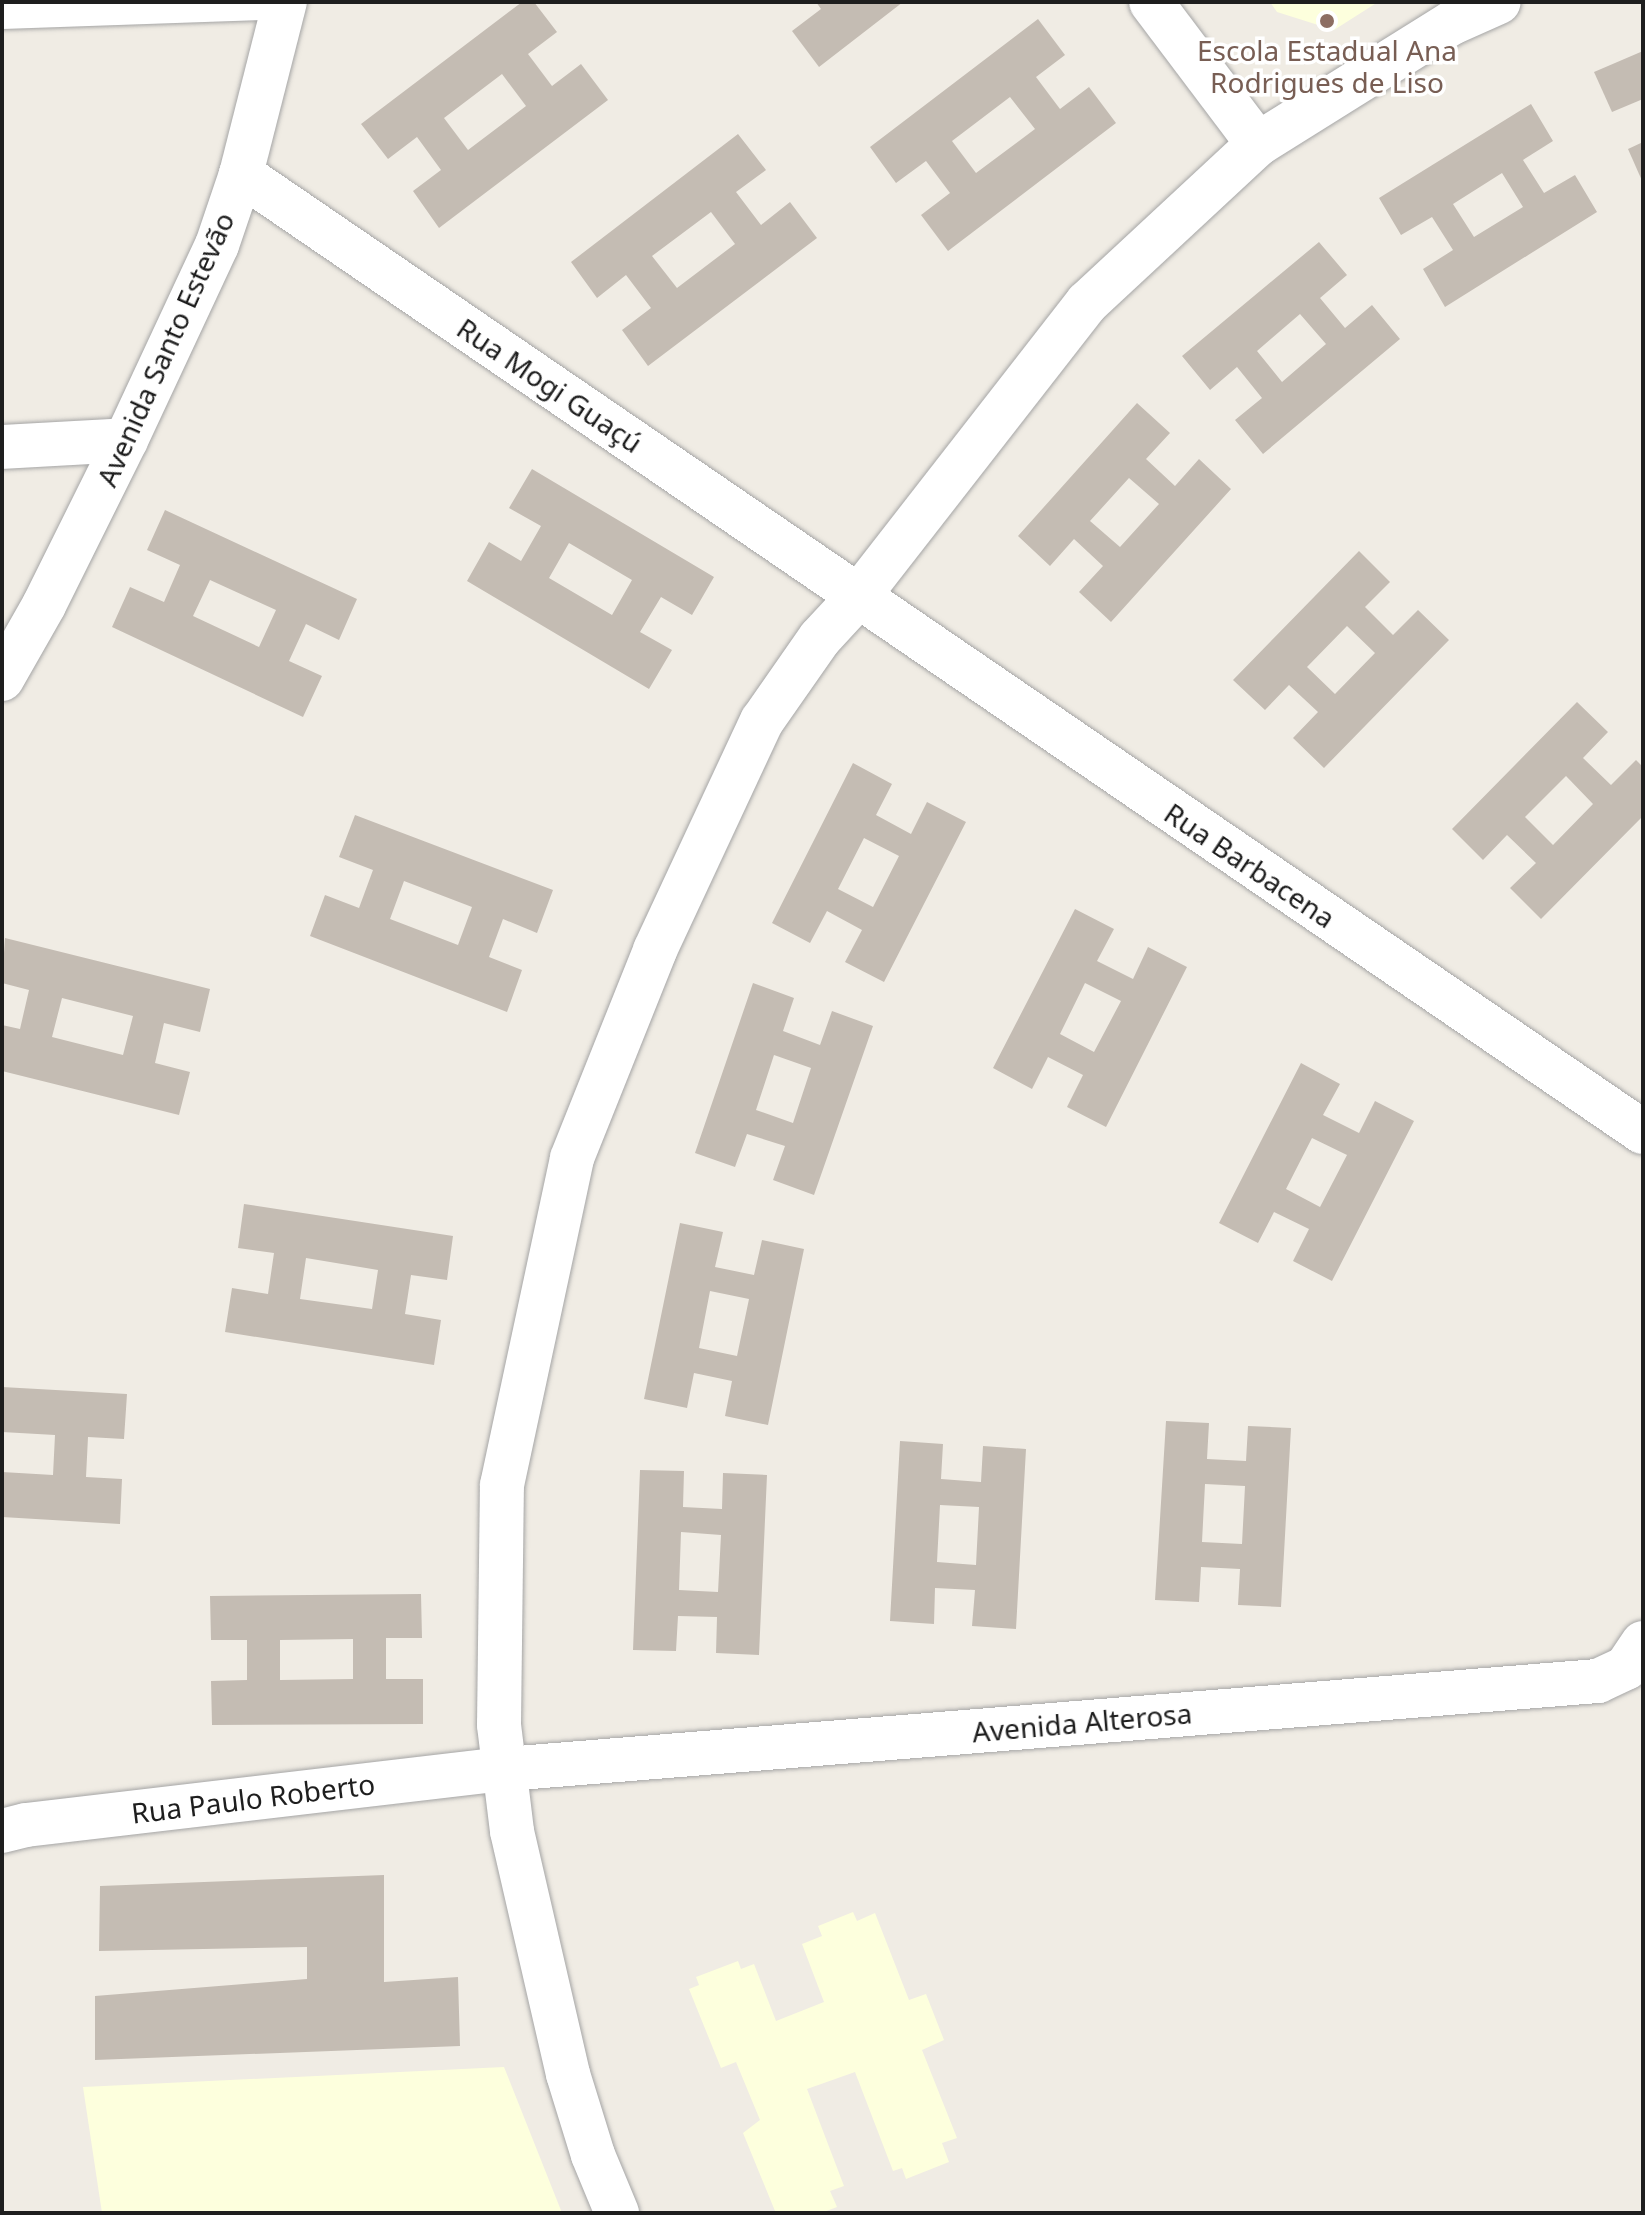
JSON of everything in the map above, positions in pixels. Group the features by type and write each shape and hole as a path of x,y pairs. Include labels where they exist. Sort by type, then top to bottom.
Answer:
{"street":[{"path":"1151,2 1258,144"},
{"path":"617,2213 593,2155 568,2074 512,1831 499,1725 502,1485 572,1158 655,950 762,721 820,638 858,597 1087,303 1258,144 1452,23 1499,2"},
{"name":"Avenida Santo Estevão","path":"2,679 44,605 126,440 217,245 241,174 285,4"},
{"name":"Rua Mogi Guaçú","path":"241,174 858,597"},
{"path":"2,447 126,440"},
{"name":"Rua Barbacena","path":"858,597 1643,1132"},
{"name":"Avenida Alterosa","path":"506,1769 1598,1681 1626,1668 1643,1643"},
{"name":"Rua Paulo Roberto","path":"2,1831 26,1825 506,1769"}],"lane":[{"path":"2,15 285,4"}],"shaded area":[{"name":"Escola Estadual Ana Rodrigues de Liso","path":"1270,2 1378,2 1334,30 1277,12"},
{"path":"853,1912 857,1921 875,1913 909,2000 926,1994 944,2040 922,2050 957,2138 942,2143 949,2162 906,2179 902,2168 893,2171 855,2072 807,2089 844,2186 830,2191 837,2207 821,2213 775,2211 743,2133 760,2120 736,2062 721,2068 689,1989 699,1985 696,1977 738,1961 741,1969 754,1964 776,2021 824,2002 802,1944 822,1936 818,1926"},
{"path":"504,2067 562,2213 102,2213 83,2087"}],"building":[{"path":"522,2 534,2 557,32 528,54 552,86 581,64 608,100 439,228 413,191 441,170 417,137 388,159 361,124","holes":["502,74 526,106 468,150 444,118"]},
{"path":"816,2 903,2 819,67 792,31 821,9"},
{"path":"1038,19 1065,55 1036,77 1060,109 1089,87 1116,123 948,251 921,215 950,193 926,161 896,183 870,147","holes":["1010,97 1035,129 976,173 952,141"]},
{"path":"1643,51 1643,99 1612,112 1594,72"},
{"path":"1531,104 1553,141 1523,160 1544,193 1575,175 1597,212 1445,307 1423,269 1453,250 1432,217 1401,235 1379,198","holes":["1502,173 1523,207 1474,237 1453,204"]},
{"path":"738,134 766,170 736,192 761,225 790,202 817,238 648,366 622,330 651,308 626,275 597,298 571,262","holes":["711,212 735,244 677,288 652,256"]},
{"path":"1643,142 1643,183 1628,149"},
{"path":"1319,242 1347,275 1320,298 1345,328 1372,305 1400,339 1263,454 1235,420 1262,398 1237,367 1210,390 1182,356","holes":["1300,314 1326,344 1282,382 1257,351"]},
{"path":"1137,403 1170,433 1146,459 1175,486 1199,459 1231,489 1111,622 1079,592 1103,566 1074,539 1050,566 1018,536","holes":["1129,478 1159,504 1120,547 1090,521"]},
{"path":"532,469 714,577 692,615 661,597 640,632 672,650 649,689 467,581 489,542 521,561 541,526 509,508","holes":["569,543 632,580 612,615 549,578"]},
{"path":"165,510 357,599 339,640 306,624 289,661 322,676 303,717 112,627 130,587 164,602 180,565 147,550","holes":["210,580 276,610 259,647 193,616"]},
{"path":"1359,551 1390,582 1365,607 1393,635 1418,610 1449,640 1324,768 1293,738 1318,712 1289,685 1265,710 1233,680","holes":["1347,626 1375,653 1335,694 1307,667"]},
{"path":"1577,702 1608,732 1583,758 1611,785 1636,760 1643,767 1643,816 1541,919 1510,888 1536,863 1507,835 1483,860 1452,829","holes":["1566,776 1593,804 1553,845 1525,817"]},
{"path":"853,763 892,784 876,815 911,834 927,802 966,822 884,982 845,962 862,930 827,911 810,943 772,923","holes":["864,838 899,856 873,907 838,889"]},
{"path":"355,815 553,890 537,933 503,919 489,957 522,970 507,1012 310,936 325,895 359,908 373,870 339,857","holes":["404,881 472,907 458,945 390,919"]},
{"path":"1075,909 1114,929 1097,961 1133,979 1148,947 1187,967 1106,1127 1067,1107 1083,1075 1048,1057 1032,1089 993,1068","holes":["1085,983 1121,1001 1094,1052 1060,1034"]},
{"path":"5,938 210,989 200,1032 164,1023 155,1063 190,1072 179,1115 2,1071 2,1025 20,1029 29,990 2,983","holes":["62,998 133,1016 123,1055 52,1037"]},
{"path":"753,983 794,998 783,1031 820,1045 832,1011 873,1026 814,1195 773,1180 785,1146 747,1134 735,1167 695,1153","holes":["774,1055 811,1068 793,1123 756,1110"]},
{"path":"1301,1063 1340,1084 1323,1115 1359,1133 1375,1101 1414,1121 1332,1281 1293,1261 1309,1229 1274,1212 1258,1243 1219,1223","holes":["1312,1138 1347,1155 1320,1207 1286,1189"]},
{"path":"244,1204 453,1236 447,1280 411,1275 405,1314 441,1320 434,1365 225,1332 232,1288 268,1294 274,1253 238,1248","holes":["306,1258 378,1270 372,1309 300,1299"]},
{"path":"680,1223 723,1232 715,1267 754,1275 762,1240 804,1249 768,1425 725,1416 732,1381 694,1373 687,1408 644,1399","holes":["710,1291 749,1299 737,1356 699,1348"]},
{"path":"2,1387 127,1394 124,1439 88,1437 86,1477 122,1479 120,1524 2,1517 2,1472 53,1475 55,1435 2,1432"},
{"path":"1166,1421 1209,1423 1207,1459 1246,1461 1248,1426 1291,1428 1281,1607 1238,1605 1240,1569 1201,1567 1199,1602 1155,1600","holes":["1205,1484 1245,1486 1242,1544 1202,1542"]},
{"path":"900,1441 943,1444 941,1479 981,1482 983,1446 1026,1449 1016,1629 972,1626 975,1590 935,1588 934,1624 890,1621","holes":["940,1505 979,1507 976,1565 937,1562"]},
{"path":"640,1470 684,1471 683,1507 722,1509 723,1473 767,1475 759,1655 716,1653 717,1617 678,1616 676,1651 633,1650","holes":["681,1532 721,1535 718,1592 679,1590"]},
{"path":"421,1594 422,1638 386,1638 386,1679 423,1679 423,1724 212,1725 211,1681 247,1680 247,1640 211,1640 210,1596","holes":["353,1639 353,1679 280,1680 280,1640"]},
{"path":"384,1875 384,1982 458,1977 460,2046 95,2060 95,1996 307,1979 307,1947 99,1951 100,1886"}],"place":[{"name":"Escola Estadual Ana Rodrigues de Liso","path":"1327,21"}]}
